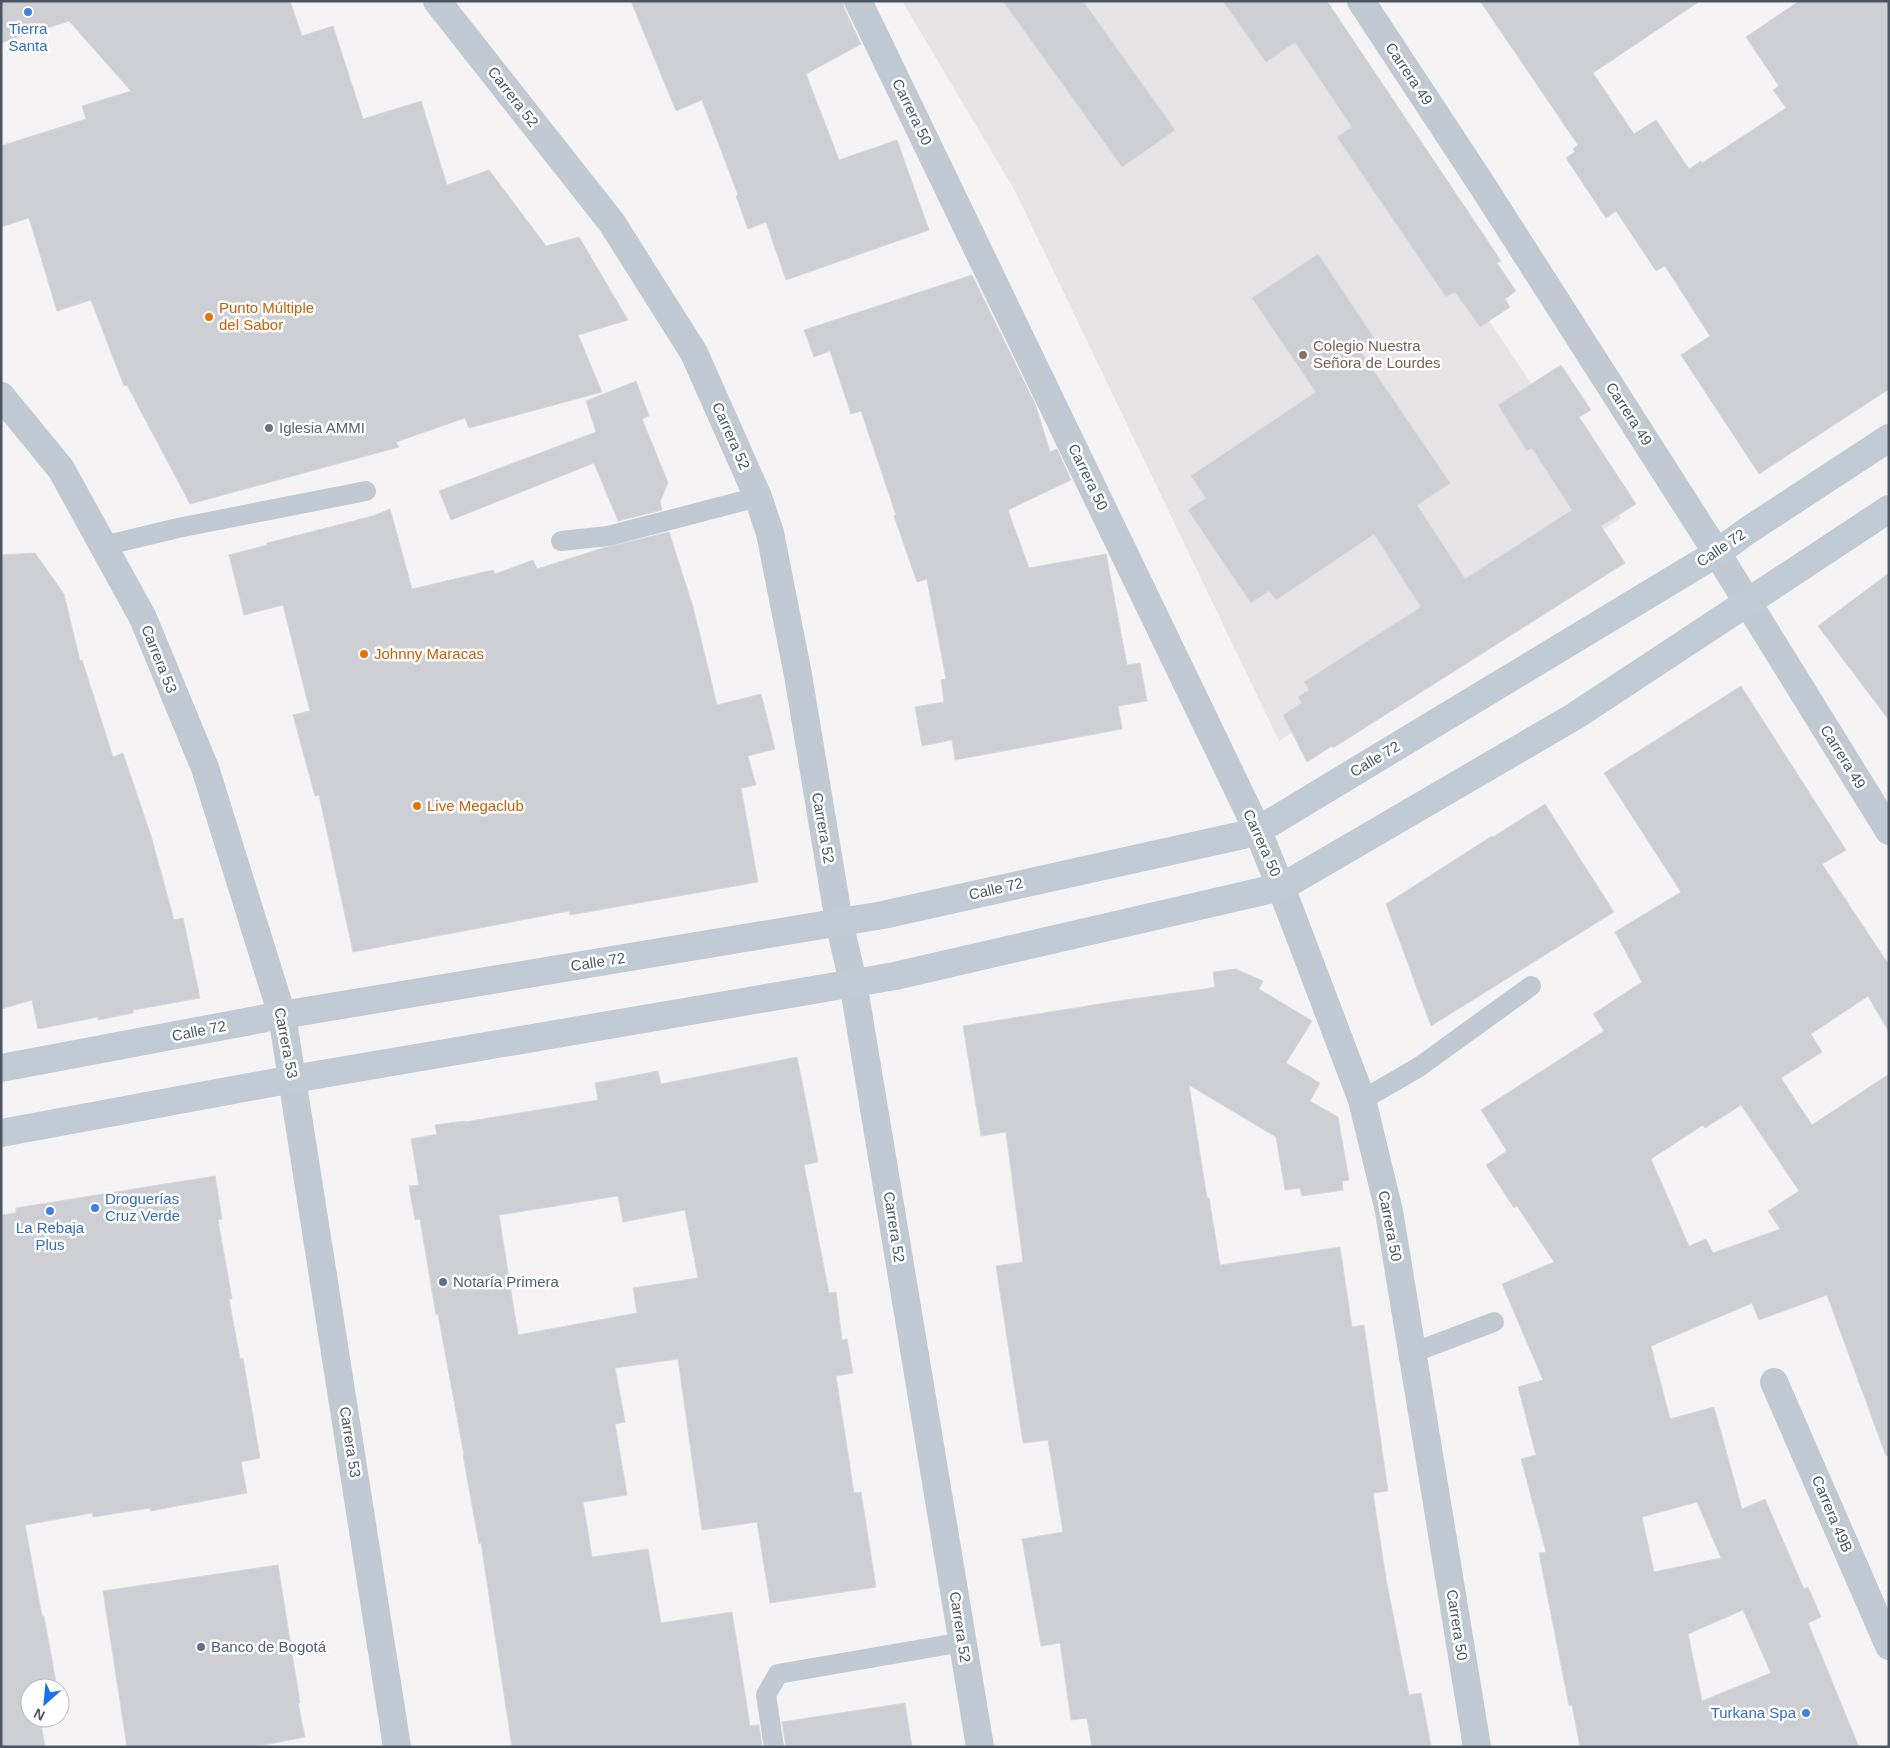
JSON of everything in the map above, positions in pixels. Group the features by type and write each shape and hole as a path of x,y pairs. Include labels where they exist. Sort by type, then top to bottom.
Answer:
{"main road":[{"name":"Calle 72","path":"1,1068 282,1015 883,914 1243,834 1270,823 1718,553 1747,531 1889,438"},
{"path":"1,1133 292,1079 894,976 1281,886 1575,716 1889,509"}],"street":[{"name":"Carrera 52","path":"438,1 612,223 694,353 758,497 770,533 798,675 839,922 853,982 980,1747"},
{"name":"Carrera 50","path":"858,1 1257,829 1281,886 1362,1100 1389,1211 1477,1747"},
{"name":"Carrera 49","path":"1361,1 1482,184 1718,553 1889,831"},
{"name":"Carrera 53","path":"1,396 61,469 142,618 205,768 282,1015 397,1747"},
{"name":"Carrera 49B","path":"1774,1382 1889,1646"}],"lane":[{"path":"103,546 178,528 366,491"},
{"path":"561,541 608,536 758,497"},
{"path":"1362,1100 1419,1067 1531,986"},
{"path":"1412,1353 1494,1322"},
{"path":"774,1747 766,1695 778,1674 963,1642"}],"shaded area":[{"name":"Colegio Nuestra Señora de Lourdes","path":"902,1 1276,1 1621,518 1279,741 1015,191"}],"building":[{"path":"1,1 290,1 302,36 333,26 363,119 421,101 447,185 489,170 546,246 579,237 628,320 578,335 602,392 469,428 465,418 396,442 399,447 190,504 127,385 124,386 91,300 57,311 29,218 1,227 1,146 86,119 82,106 131,91 69,21 1,43"},
{"path":"631,1 843,1 844,8 861,44 806,74 839,160 897,140 929,230 786,280 766,222 748,229 736,196 738,195 702,100 676,111"},
{"path":"1003,1 1083,1 1175,130 1122,167"},
{"path":"1223,1 1327,1 1501,261 1497,263 1516,291 1505,299 1510,307 1480,327 1455,292 1446,297 1337,137 1352,127 1295,42 1266,62"},
{"path":"1480,1 1700,1 1593,73 1634,134 1656,120 1689,169 1701,161 1702,163 1786,108 1773,90 1779,86 1746,37 1799,1 1889,1 1889,389 1759,474 1681,355 1710,336 1665,266 1656,271 1616,211 1606,218 1566,158 1575,152 1573,149 1578,145"},
{"path":"1318,254 1374,338 1358,348 1450,483 1417,505 1465,579 1572,510 1532,448 1527,451 1498,405 1561,365 1591,410 1579,417 1636,504 1601,526 1625,563 1333,748 1332,746 1307,762 1283,715 1302,703 1298,697 1309,690 1304,682 1421,607 1374,534 1276,600 1269,591 1251,603 1188,510 1206,498 1191,476 1316,392 1252,298"},
{"path":"972,275 1036,406 1050,452 1057,449 1071,480 1008,510 1029,568 1106,554 1127,665 1140,663 1147,701 1118,706 1122,729 955,760 952,740 922,746 915,707 944,702 941,680 946,679 927,579 917,582 861,411 851,414 830,351 814,357 804,330"},
{"path":"636,381 649,416 642,419 668,483 660,502 662,510 618,521 594,463 451,520 439,491 596,432 586,401"},
{"path":"390,509 412,589 493,570 495,574 533,560 537,569 603,548 669,532 693,607 717,705 761,694 775,749 748,756 756,785 741,788 758,882 570,915 569,911 353,952 319,795 315,796 293,715 310,711 283,605 244,615 229,555 267,545 267,543 373,516"},
{"path":"35,553 64,594 80,661 82,660 113,757 123,753 151,836 174,920 183,918 200,998 133,1010 133,1013 98,1020 98,1017 38,1029 32,1000 1,1009 1,555"},
{"path":"1889,573 1889,720 1818,626"},
{"path":"1741,686 1846,850 1822,864 1889,965 1889,1032 1868,996 1811,1034 1822,1052 1781,1078 1812,1125 1889,1074 1889,1455 1886,1456 1827,1295 1759,1320 1752,1303 1651,1346 1670,1419 1714,1407 1742,1509 1765,1499 1804,1589 1808,1587 1821,1617 1808,1623 1859,1747 1580,1747 1572,1705 1569,1706 1539,1553 1546,1552 1521,1459 1536,1455 1518,1387 1543,1380 1502,1284 1554,1262 1517,1206 1514,1208 1486,1165 1507,1151 1481,1110 1604,1031 1593,1014 1642,982 1615,932 1681,892 1604,773","holes":["1741,1105 1799,1191 1768,1211 1780,1229 1713,1253 1706,1239 1689,1246 1651,1159 1703,1125 1705,1128","1697,1502 1721,1558 1654,1572 1642,1517","1743,1610 1771,1673 1702,1701 1688,1634"]},
{"path":"1545,804 1614,912 1431,1026 1386,904"},
{"path":"1236,969 1263,981 1259,989 1312,1021 1286,1063 1320,1083 1310,1101 1338,1117 1349,1180 1342,1181 1343,1190 1302,1196 1300,1188 1285,1190 1276,1137 1189,1085 1220,1265 1340,1247 1352,1327 1364,1325 1388,1491 1373,1493 1386,1579 1409,1695 1421,1693 1431,1747 1092,1747 1087,1718 1071,1720 1060,1643 1041,1646 1022,1539 1063,1532 1048,1440 1023,1443 996,1266 1023,1262 1006,1132 981,1136 963,1026 1215,987 1213,972"},
{"path":"797,1057 818,1162 804,1165 829,1293 836,1292 842,1340 847,1339 853,1373 836,1376 854,1493 861,1492 876,1587 770,1603 757,1522 702,1530 678,1359 615,1368 625,1422 615,1424 627,1495 583,1502 592,1557 648,1549 661,1623 732,1612 750,1726 759,1725 762,1747 512,1747 481,1543 479,1544 420,1219 415,1220 409,1186 419,1185 411,1139 437,1134 435,1125 465,1122 598,1100 595,1083 658,1071 661,1084","holes":["618,1196 623,1222 685,1210 698,1278 633,1288 637,1313 518,1335 499,1215"]},
{"path":"215,1176 222,1219 218,1220 232,1299 229,1299 240,1359 243,1358 260,1458 241,1462 247,1493 150,1511 150,1508 93,1517 92,1513 25,1525 55,1678 20,1678 20,1728 42,1728 45,1747 1,1747 1,1215 16,1213 16,1208"},
{"name":"Banco de Bogotá","path":"278,1565 300,1703 298,1703 305,1737 254,1747 127,1747 103,1591"},
{"path":"905,1703 912,1747 786,1747 782,1722"}],"place":[{"name":"Tierra Santa","path":"28,12"},
{"name":"Punto Múltiple del Sabor","path":"209,317"},
{"name":"Colegio Nuestra Señora de Lourdes","path":"1303,355"},
{"name":"Iglesia AMMI","path":"269,428"},
{"name":"Johnny Maracas","path":"364,654"},
{"name":"Live Megaclub","path":"417,806"},
{"name":"Droguerías Cruz Verde","path":"95,1208"},
{"name":"La Rebaja Plus","path":"50,1211"},
{"name":"Notaría Primera","path":"443,1282"},
{"name":"Banco de Bogotá","path":"201,1647"},
{"name":"Turkana Spa","path":"1806,1713"}]}
